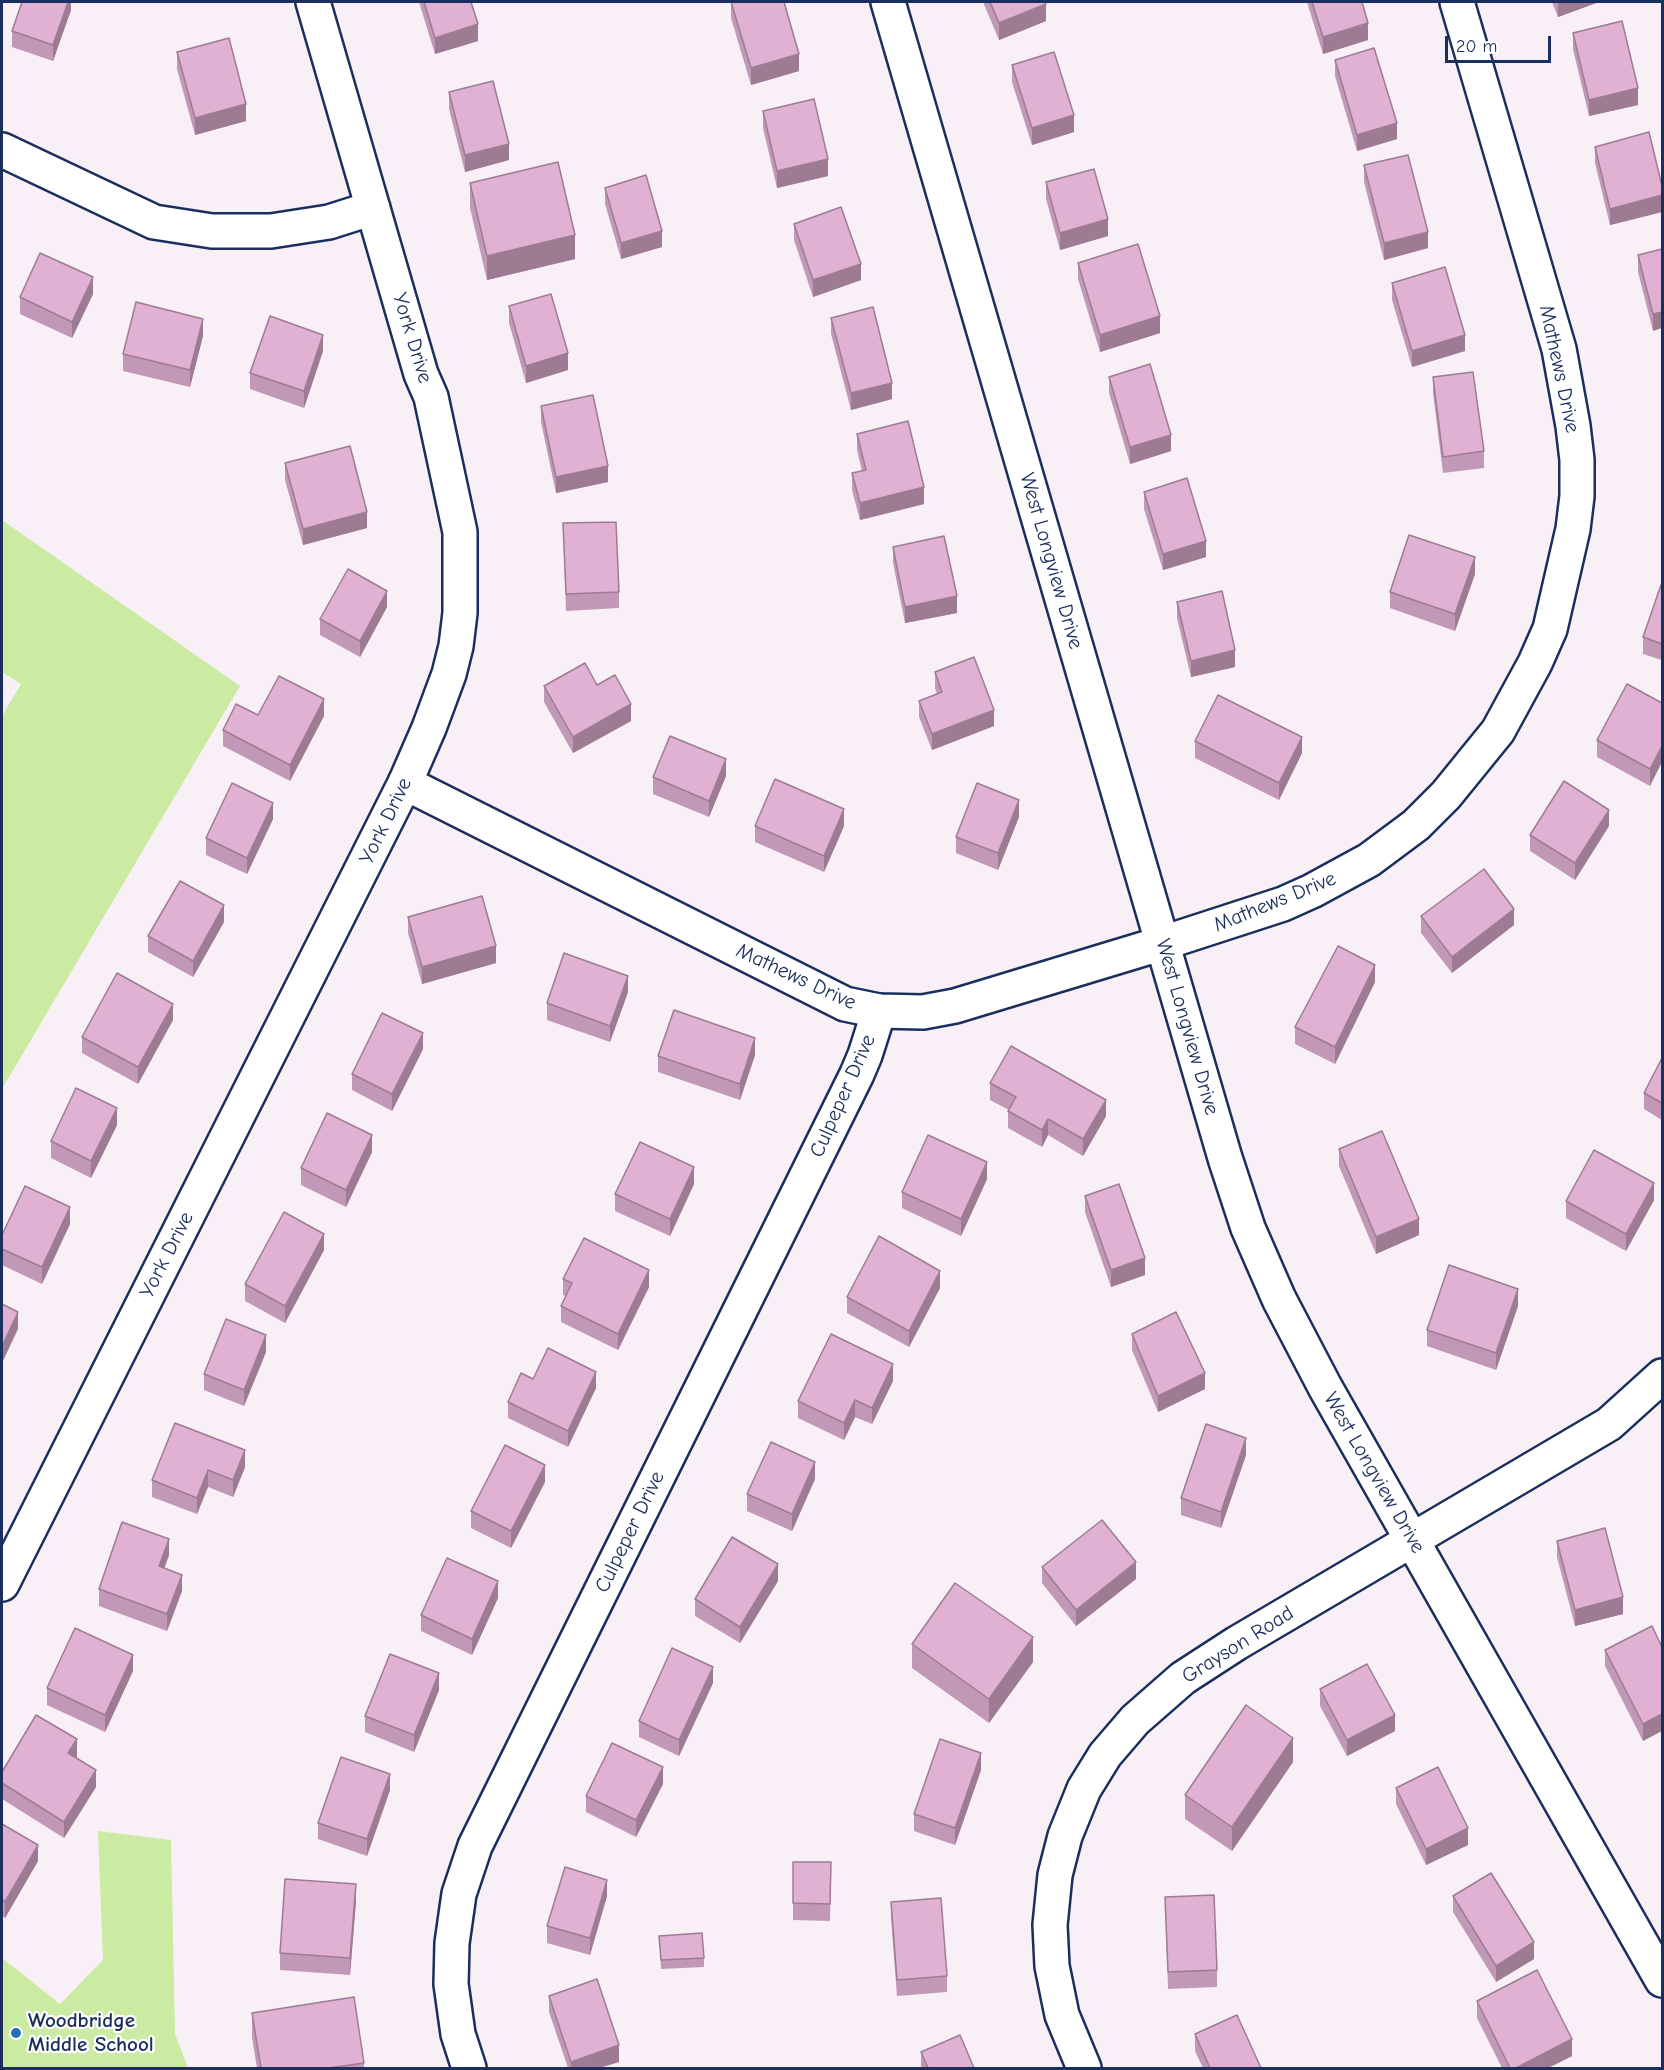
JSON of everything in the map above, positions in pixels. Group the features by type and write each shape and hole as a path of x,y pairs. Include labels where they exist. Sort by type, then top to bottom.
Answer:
{"street":[{"name":"York Drive","path":"2,1584 405,783 429,728 449,674 456,646 460,613 460,532 430,397 421,374 313,2"},
{"name":"West Longview Drive","path":"888,2 1225,1158 1248,1228 1280,1299 1325,1388 1662,1980"},
{"name":"Mathews Drive","path":"405,783 845,1004 879,1011 923,1012 955,1006 1163,943 1283,904 1369,860 1416,825 1446,795 1498,731 1535,663 1550,629 1567,559 1575,507 1577,460 1574,426 1559,349 1457,2"},
{"path":"2,150 154,222 212,231 271,231 328,222 373,208"},
{"name":"Culpeper Drive","path":"469,2068 458,2034 451,1984 452,1943 459,1894 475,1846 857,1074 879,1011"},
{"name":"Grayson Road","path":"1084,2068 1062,2015 1052,1966 1050,1926 1055,1875 1065,1836 1084,1790 1105,1755 1135,1720 1183,1678 1246,1637 1609,1424 1662,1376"}],"green space":[{"path":"2,520 240,686 2,1089 2,716 21,684 2,672"},
{"path":"98,1831 171,1840 175,2034 188,2068 2,2068 2,1958 60,2004 103,1960"}],"building":[{"path":"22,2 68,2 53,45 12,31"},
{"path":"424,2 471,2 478,24 435,38"},
{"path":"731,2 784,2 799,54 751,68"},
{"path":"990,2 1045,2 1046,4 999,23"},
{"path":"1312,2 1362,2 1368,23 1323,37"},
{"path":"1622,21 1638,88 1589,100 1573,33"},
{"path":"229,38 246,104 195,118 177,52"},
{"path":"1374,48 1397,123 1357,135 1335,60"},
{"path":"1054,52 1074,115 1032,128 1012,65"},
{"path":"493,81 509,144 465,155 449,92"},
{"path":"814,99 828,159 777,171 763,111"},
{"path":"1649,132 1662,186 1662,195 1610,209 1595,147"},
{"path":"1408,155 1428,232 1384,243 1364,165"},
{"path":"558,162 575,235 487,256 470,183"},
{"path":"1094,169 1108,219 1060,233 1046,182"},
{"path":"646,175 662,231 621,243 605,188"},
{"path":"841,207 861,264 813,280 794,224"},
{"path":"1138,244 1160,316 1100,335 1078,263"},
{"path":"1662,249 1662,312 1653,314 1638,255"},
{"path":"40,253 93,277 72,322 20,297"},
{"path":"1445,267 1465,335 1412,351 1392,283"},
{"path":"551,294 568,353 526,366 509,306"},
{"path":"136,302 203,319 190,370 123,354"},
{"path":"873,307 892,383 851,393 831,318"},
{"path":"270,316 323,335 304,391 250,373"},
{"path":"1150,364 1171,435 1130,447 1109,377"},
{"path":"1473,372 1484,451 1443,457 1433,377"},
{"path":"593,395 608,466 556,477 541,406"},
{"path":"908,421 924,487 860,503 852,473 866,470 857,434"},
{"path":"350,446 367,512 303,529 285,463"},
{"path":"1187,478 1206,541 1163,554 1144,492"},
{"path":"616,522 619,592 566,594 563,523"},
{"path":"1409,535 1475,557 1455,614 1390,592"},
{"path":"944,536 957,596 905,607 893,547"},
{"path":"348,569 387,591 360,641 320,619"},
{"path":"1662,582 1662,644 1643,637"},
{"path":"1222,591 1235,650 1191,661 1177,602"},
{"path":"974,657 994,710 932,734 919,701 942,692 935,672"},
{"path":"585,663 597,685 615,675 631,704 573,737 544,686"},
{"path":"279,676 324,699 290,765 223,730 236,704 258,715"},
{"path":"1627,684 1662,703 1662,746 1650,769 1597,740"},
{"path":"1218,695 1302,737 1279,783 1195,741"},
{"path":"670,736 726,759 709,801 653,777"},
{"path":"775,779 844,809 824,856 755,826"},
{"path":"1564,781 1609,810 1575,863 1530,835"},
{"path":"232,783 273,803 247,858 206,838"},
{"path":"977,783 1019,800 998,853 956,837"},
{"path":"1484,869 1514,909 1452,957 1421,916"},
{"path":"180,881 224,905 193,961 148,936"},
{"path":"482,896 496,946 422,967 408,917"},
{"path":"1338,946 1375,965 1335,1047 1295,1027"},
{"path":"564,953 628,976 610,1026 547,1003"},
{"path":"117,973 173,1004 138,1067 82,1037"},
{"path":"674,1010 755,1038 740,1084 658,1056"},
{"path":"382,1013 423,1033 392,1094 352,1074"},
{"path":"1011,1046 1106,1100 1083,1139 1048,1119 1042,1130 1008,1111 1016,1097 990,1083"},
{"path":"1662,1058 1662,1103 1644,1093"},
{"path":"76,1088 117,1108 91,1161 51,1141"},
{"path":"327,1113 372,1135 346,1190 301,1168"},
{"path":"1382,1131 1419,1219 1376,1237 1339,1149"},
{"path":"928,1135 987,1162 961,1219 902,1192"},
{"path":"640,1142 694,1167 670,1219 615,1194"},
{"path":"1594,1150 1654,1183 1626,1234 1566,1201"},
{"path":"1119,1184 1145,1258 1111,1270 1085,1196"},
{"path":"25,1186 70,1207 42,1267 2,1249 2,1235"},
{"path":"284,1212 324,1234 285,1306 245,1284"},
{"path":"879,1236 940,1271 909,1331 847,1297"},
{"path":"584,1238 649,1270 618,1334 561,1306 572,1283 563,1279"},
{"path":"1449,1265 1518,1289 1496,1353 1427,1330"},
{"path":"2,1304 18,1312 2,1346"},
{"path":"1176,1312 1205,1373 1158,1396 1132,1334"},
{"path":"226,1319 266,1335 244,1390 204,1374"},
{"path":"831,1334 893,1364 872,1408 855,1400 844,1423 798,1401"},
{"path":"548,1348 596,1372 568,1431 508,1402 521,1373 533,1379"},
{"path":"175,1423 245,1450 233,1480 208,1470 197,1498 152,1480"},
{"path":"1206,1424 1246,1438 1221,1512 1181,1498"},
{"path":"771,1442 815,1462 792,1514 747,1494"},
{"path":"505,1445 545,1465 511,1531 471,1511"},
{"path":"1102,1520 1136,1562 1076,1610 1042,1567"},
{"path":"122,1522 169,1539 159,1566 182,1575 167,1614 99,1589"},
{"path":"1605,1528 1623,1597 1575,1610 1557,1541"},
{"path":"732,1537 778,1564 740,1627 695,1599"},
{"path":"447,1558 498,1581 472,1639 421,1615"},
{"path":"955,1583 1033,1637 989,1699 912,1644"},
{"path":"1652,1626 1662,1647 1662,1714 1643,1724 1605,1650"},
{"path":"75,1628 133,1655 105,1715 47,1688"},
{"path":"672,1648 713,1667 679,1740 639,1721"},
{"path":"390,1654 439,1673 414,1735 365,1716"},
{"path":"1367,1664 1395,1715 1347,1740 1320,1689"},
{"path":"1246,1705 1293,1738 1232,1827 1185,1795"},
{"path":"36,1715 77,1739 68,1753 96,1770 64,1822 2,1783 2,1772"},
{"path":"940,1739 981,1753 955,1828 914,1814"},
{"path":"612,1743 663,1767 636,1820 586,1796"},
{"path":"341,1757 390,1774 367,1839 318,1823"},
{"path":"1438,1767 1468,1828 1426,1849 1396,1788"},
{"path":"2,1824 38,1845 5,1902 2,1899"},
{"path":"793,1862 831,1862 830,1904 793,1903"},
{"path":"565,1867 607,1880 590,1938 547,1926"},
{"path":"1491,1873 1534,1942 1496,1966 1453,1896"},
{"path":"285,1879 356,1884 350,1958 280,1953"},
{"path":"1214,1895 1217,1970 1168,1972 1165,1897"},
{"path":"941,1898 947,1976 897,1980 891,1902"},
{"path":"702,1933 704,1958 661,1960 659,1936"},
{"path":"1537,1970 1572,2039 1516,2068 1510,2068 1477,2001"},
{"path":"597,1979 619,2045 571,2062 549,1996"},
{"path":"354,1997 364,2063 329,2068 261,2068 252,2013"},
{"path":"1237,2015 1261,2068 1210,2068 1195,2034"},
{"path":"960,2035 974,2068 928,2068 921,2052"}],"place":[{"name":"Woodbridge Middle School","path":"16,2033"}]}
